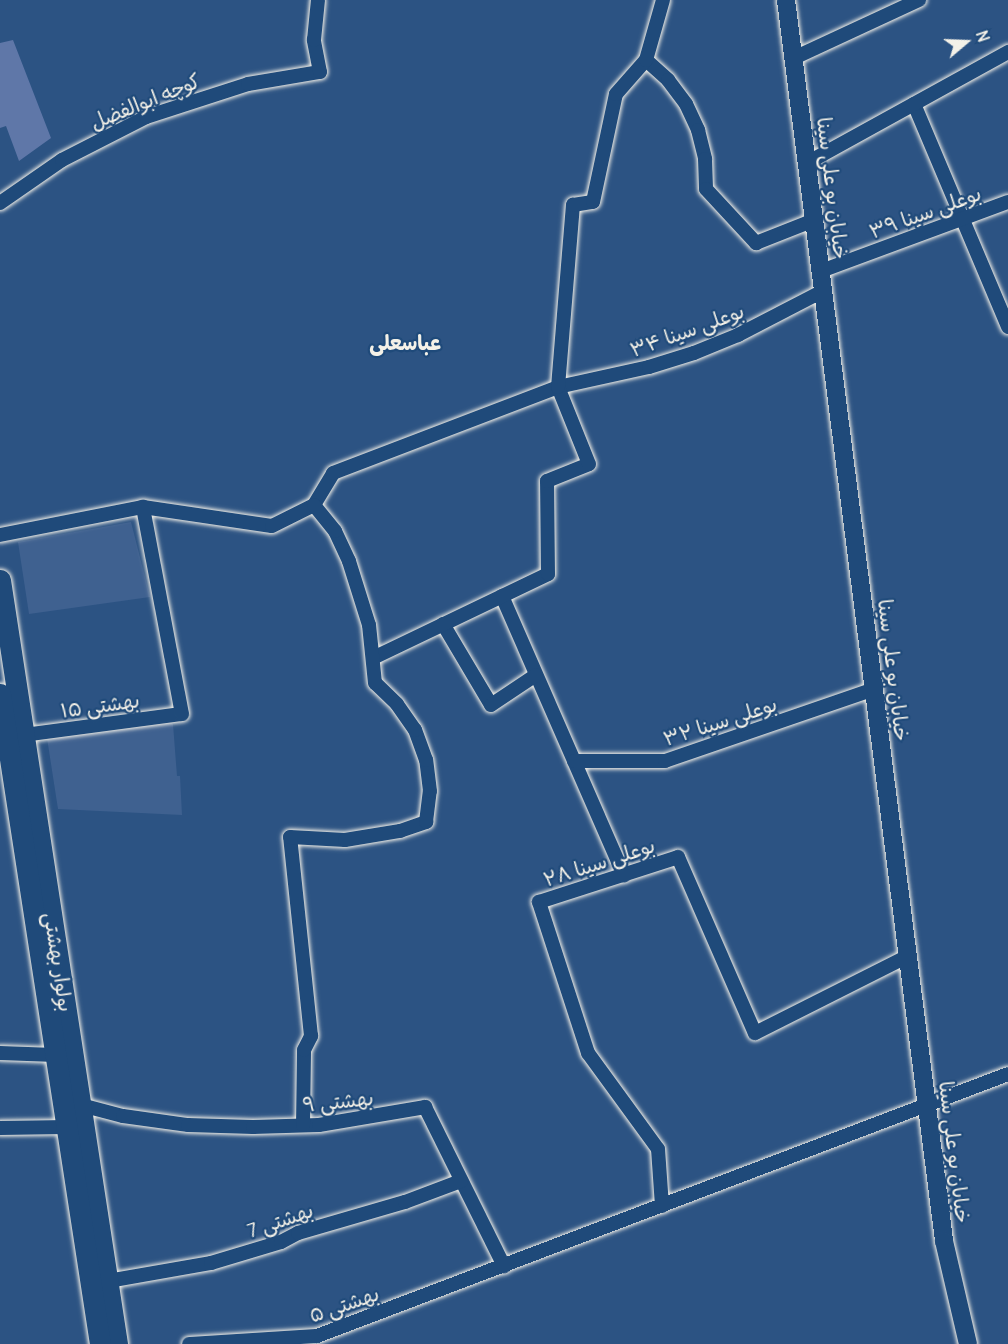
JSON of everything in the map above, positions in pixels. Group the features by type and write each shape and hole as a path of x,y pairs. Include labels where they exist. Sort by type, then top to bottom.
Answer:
{"main road":[{"name":"خیابان بو علی سینا","path":"786,0 944,1241 968,1344"},
{"name":"بولوار بهشتی","path":"0,580 117,1344"},
{"name":"بولوار بهشتی","path":"0,694 100,1344"}],"street":[{"name":"کوچه ابوالفضل","path":"0,203 62,160 146,117 248,84 320,72 314,40 318,0"},
{"path":"373,658 548,574 547,481 589,464 558,387 573,205 593,202 616,94 646,60 663,0"},
{"path":"794,58 919,0"},
{"path":"807,163 1008,52"},
{"path":"646,60 668,80 686,104 705,159 706,189 756,243 814,220"},
{"path":"915,104 1008,327"},
{"name":"بوعلی سینا ۳۹","path":"821,271 1008,202"},
{"name":"بوعلی سینا ۳۴","path":"314,505 333,473 558,387 649,368 694,353 738,335 824,291"},
{"path":"0,535 143,507 272,526 314,505 335,531 361,593 373,658 375,683 398,704 415,730 426,760 430,791 426,822 373,837 318,840 290,837 311,1036 304,1050 303,1125"},
{"name":"بهشتی ۱۵","path":"24,735 182,714 143,507"},
{"path":"502,596 624,875"},
{"path":"443,624 491,705 536,675"},
{"name":"بوعلی سینا ۳۲","path":"574,761 664,761 874,689"},
{"name":"بوعلی سینا ۲۸","path":"662,1206 658,1149 588,1053 539,902 678,857 755,1033 908,956"},
{"path":"0,1053 56,1055"},
{"name":"بهشتی ۵","path":"189,1344 317,1336 1008,1074"},
{"name":"بهشتی ۹","path":"81,1105 123,1116 188,1125 253,1127 303,1125 384,1116 425,1107 504,1266"},
{"path":"0,1128 67,1127"},
{"name":"بهشتی 7","path":"108,1281 211,1263 281,1242 298,1233 405,1202 461,1181"}],"shaded area":[{"path":"131,522 150,597 29,614 18,542"},
{"path":"169,721 173,724 177,776 180,776 182,815 58,809 47,738"}],"building":[{"path":"13,40 51,138 19,161 6,126 0,128 0,43"}],"district":[{"name":"عباسعلی","path":"405,343"}]}
